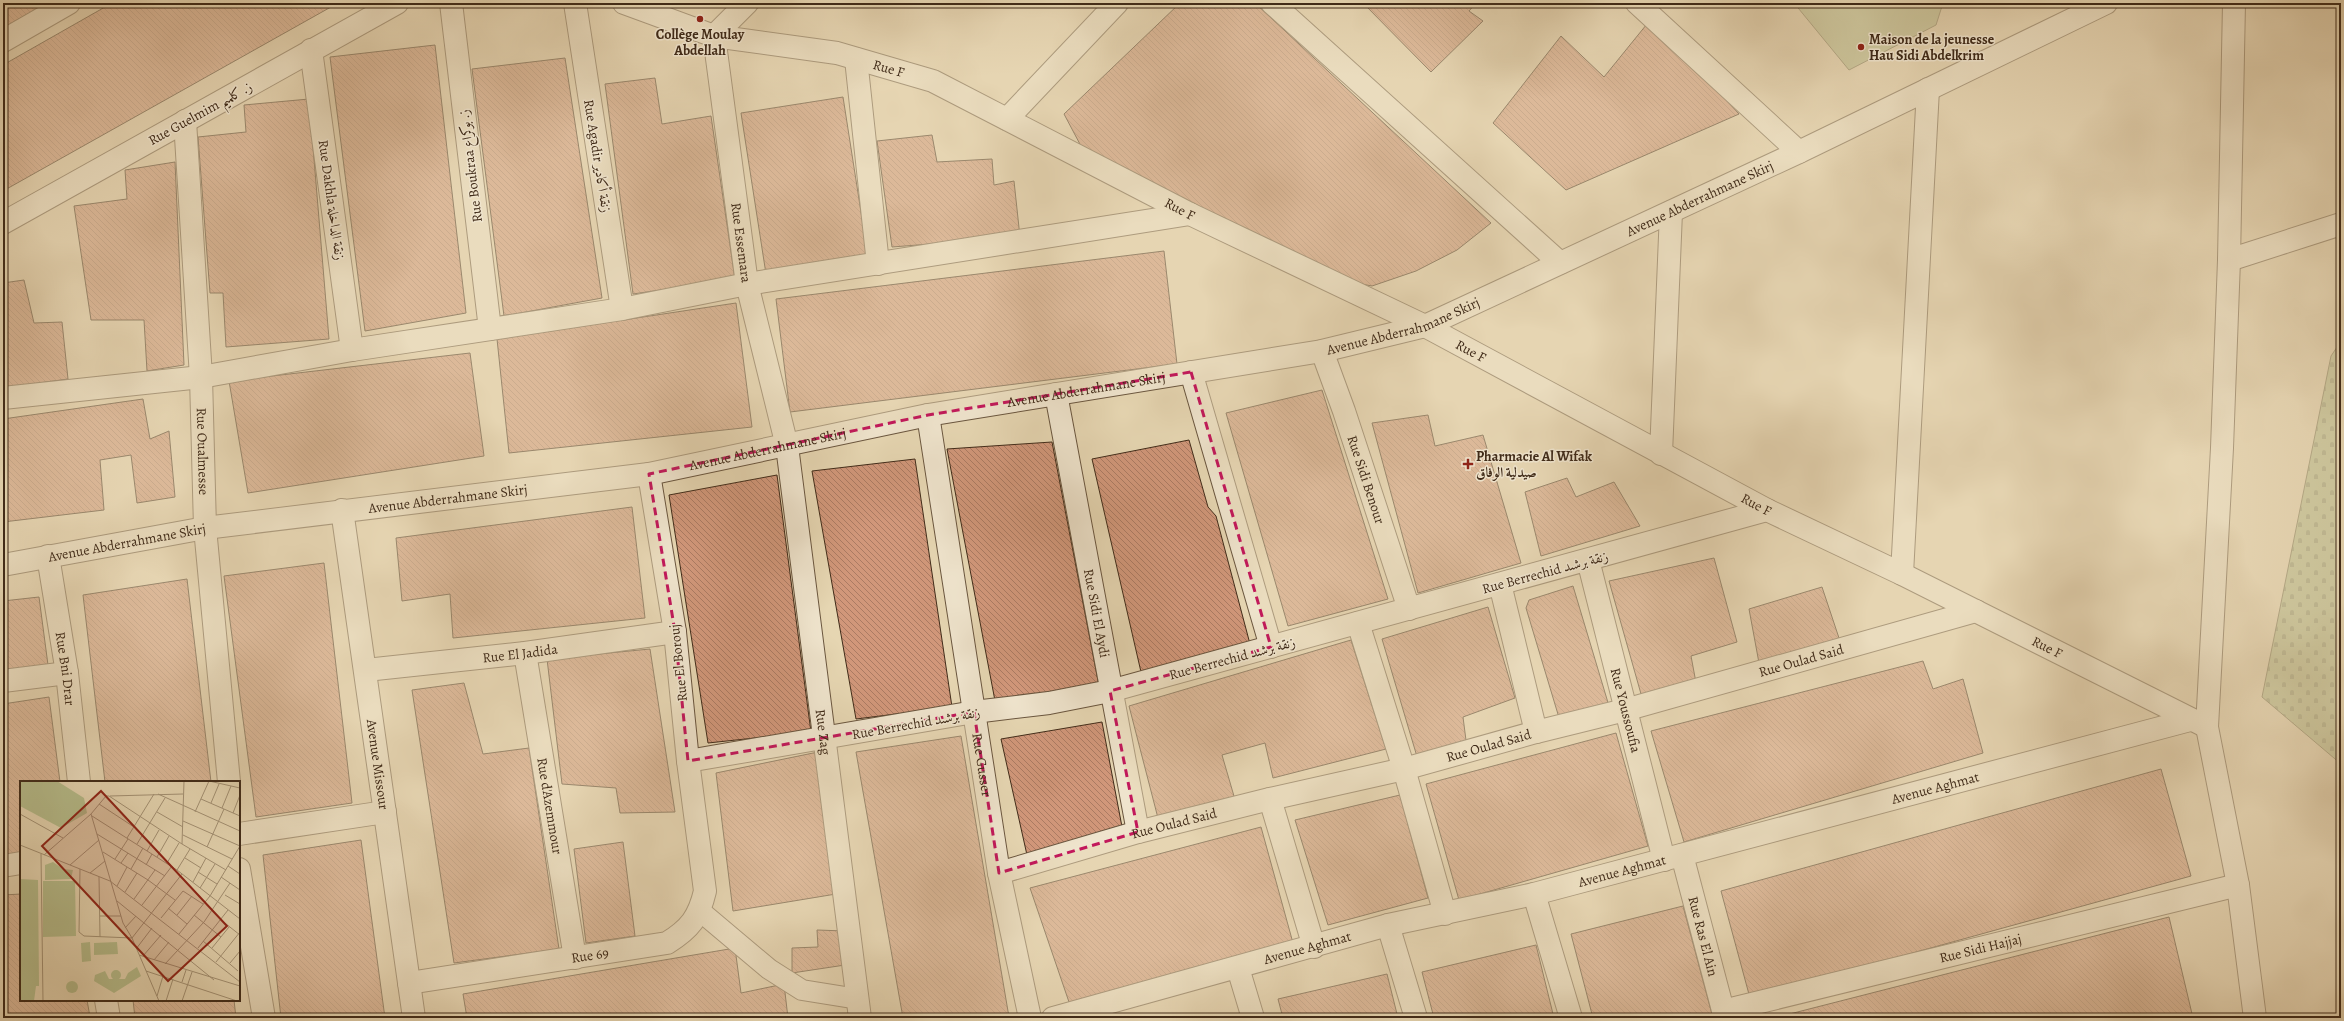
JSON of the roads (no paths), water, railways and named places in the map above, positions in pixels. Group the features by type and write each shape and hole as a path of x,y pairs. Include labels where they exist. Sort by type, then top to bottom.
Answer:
{"street":[{"path":"3,41 69,3"},
{"name":"Rue Guelmim ز. كلميم","path":"3,223 397,3"},
{"name":"Rue Boukraa ز. بوكراع","path":"451,3 490,329"},
{"name":"Rue Agadir زنقة أكادير","path":"575,3 622,309"},
{"name":"Rue F","path":"624,3 714,36 838,53 933,81 1190,214 1425,326 1767,510 1902,574 2198,723"},
{"path":"714,36 747,3"},
{"path":"1007,119 1117,3"},
{"path":"1272,3 1560,263"},
{"path":"1637,3 1799,152"},
{"name":"Avenue Abderrahmane Skirj","path":"3,565 205,528 342,510 649,474 928,415 1322,351 1425,326 1799,152 2106,3"},
{"path":"2234,3 2229,260 2222,448 2198,723 2238,885 2255,1018"},
{"name":"Rue Essemara","path":"714,36 747,284 786,446"},
{"name":"Rue Dakhla زنقة الداخلة","path":"311,50 352,350"},
{"path":"856,59 878,264"},
{"path":"1902,574 1928,89"},
{"name":"Rue Oualmesse","path":"186,121 201,377 205,528 228,781"},
{"path":"1661,454 1671,212"},
{"path":"3,398 201,377 352,350 622,309 747,284 1190,214"},
{"path":"2229,260 2341,224"},
{"name":"Rue Sidi Benour","path":"1322,351 1344,411 1409,609"},
{"path":"1191,372 1271,647"},
{"name":"Rue Sidi El Aydi","path":"1056,394 1110,691 1138,832"},
{"name":"Rue Gusser","path":"928,415 999,873 1030,1018"},
{"name":"Rue Zag","path":"786,446 859,1008"},
{"name":"Rue El Borouj","path":"649,474 675,632 688,761 701,853"},
{"name":"Avenue Missour","path":"342,510 366,670 414,1018"},
{"name":"Rue Berrechid زنقة برشىد","path":"688,761 974,712 1049,703 1110,691 1767,510"},
{"name":"Rue Bni Drar","path":"48,556 67,673 79,781"},
{"name":"Rue Youssoufia","path":"1588,560 1625,710 1673,858"},
{"path":"1500,584 1536,732"},
{"name":"Rue Oulad Said","path":"999,873 1138,832 1270,799 1404,769 1536,732 1625,710 1976,611"},
{"path":"1358,623 1404,769 1445,914"},
{"name":"Rue El Jadida","path":"366,670 525,653 675,632"},
{"name":"Rue d'Azemmour","path":"525,653 575,958"},
{"path":"3,680 67,673"},
{"name":"Avenue Aghmat","path":"1053,1018 1096,1013 1238,968 1388,925 1534,894 2198,723"},
{"path":"1270,799 1314,947"},
{"path":"240,834 385,812"},
{"name":"Rue 69","path":"409,982 667,943 684,933 700,911 705,891 701,853"},
{"name":"Rue Ras El Ain","path":"1673,858 1724,1014"},
{"path":"3,866 20,863"},
{"path":"240,875 264,1018"},
{"name":"Rue Sidi Hajjaj","path":"1724,1014 2238,885"},
{"path":"1534,894 1571,1018"},
{"path":"1388,925 1416,1018"},
{"path":"1238,968 1254,1018"}],"lane":[{"path":"700,911 769,969 802,990 859,1008"}],"place":[{"name":"Collège Moulay Abdellah","path":"700,19"},
{"name":"Maison de la jeunesse Hau Sidi Abdelkrim","path":"1861,47"},
{"name":"Pharmacie Al Wifak صيدلية الوفاق","path":"1468,464"}]}
